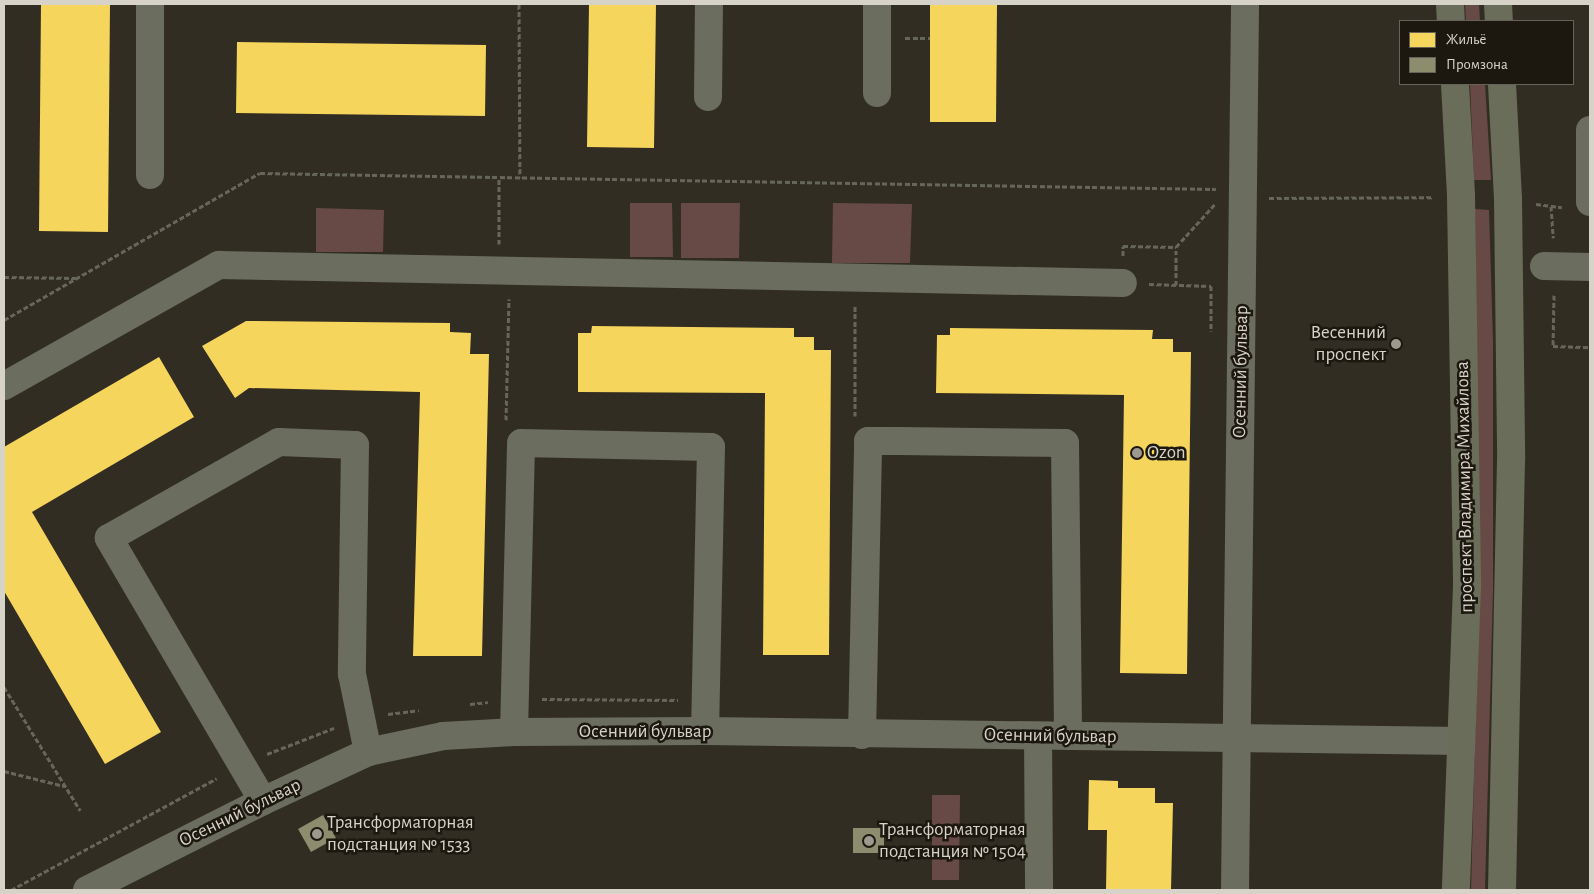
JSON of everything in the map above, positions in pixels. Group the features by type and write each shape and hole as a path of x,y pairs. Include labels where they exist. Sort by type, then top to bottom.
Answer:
{"main road":[{"path":"1450,4 1451,20"},
{"path":"1498,4 1499,20"},
{"name":"проспект Владимира Михайлова","path":"1454,85 1460,196 1467,586 1456,890"},
{"path":"1502,85 1508,199 1511,460 1502,890"}],"street":[{"path":"150,4 150,175"},
{"path":"708,97 709,4"},
{"path":"876,93 878,4"},
{"name":"Осенний бульвар","path":"1236,890 1235,194 1245,4"},
{"path":"1590,130 1590,202"},
{"path":"4,386 219,264 1123,283"},
{"path":"1544,266 1590,267"},
{"path":"862,735 868,441 899,441 1065,443 1068,736"},
{"path":"263,801 109,538 279,442 355,445 352,674 368,752"},
{"path":"514,732 521,443 711,446 705,731"},
{"name":"Осенний бульвар","path":"87,890 263,801 368,752 443,736 514,732 705,731 1236,740 1461,741"},
{"path":"1038,736 1039,890"}],"path":[{"path":"519,4 520,177"},
{"path":"4,320 260,173 520,177 1235,194 1460,196"},
{"path":"499,270 500,177"},
{"path":"1211,334 1211,286 1123,283 1122,246 1176,247 1235,194"},
{"path":"1176,247 1176,284"},
{"path":"4,277 77,278"},
{"path":"856,277 856,369"},
{"path":"1553,346 1590,347"},
{"path":"4,687 80,810"},
{"path":"11,890 241,764"},
{"path":"4,771 65,786"}],"shaded area":[{"path":"1465,4 1479,4 1480,20 1466,20"},
{"path":"1470,85 1485,85 1491,180 1474,180"},
{"path":"630,203 672,203 673,257 630,257"},
{"path":"681,203 740,203 739,258 681,258"},
{"path":"833,203 912,204 910,263 832,263"},
{"path":"316,208 384,210 383,252 316,252"},
{"path":"1475,209 1489,210 1493,341 1493,591 1485,890 1471,890 1479,589"},
{"path":"932,795 960,795 959,880 932,880"}],"building: Жильё":[{"path":"41,4 110,4 108,232 39,231"},
{"path":"589,4 656,4 654,148 587,147"},
{"path":"930,4 997,4 996,122 930,122"},
{"path":"237,42 486,45 485,116 236,113"},
{"path":"246,321 450,323 450,332 471,333 470,354 489,354 482,656 413,656 420,392 249,388 235,398 202,346"},
{"path":"592,326 794,328 794,337 814,337 814,350 831,350 829,655 763,655 765,393 578,392 578,333 591,333"},
{"path":"950,328 1153,330 1152,339 1173,339 1173,352 1191,352 1187,674 1120,673 1124,395 936,393 937,335 950,335"},
{"path":"159,357 194,417 32,512 161,732 105,764 4,591 4,447"},
{"path":"1089,780 1118,781 1118,788 1155,788 1155,803 1173,803 1171,890 1106,890 1107,830 1088,830"}],"building: Промзона":[{"name":"Трансформаторная подстанция № 1533","path":"323,815 336,838 311,852 298,829"},
{"name":"Трансформаторная подстанция № 1504","path":"853,828 884,828 884,853 853,853"}],"place":[{"name":"Весенний проспект","path":"1396,344"},
{"name":"Ozon","path":"1137,453"},
{"name":"Трансформаторная подстанция № 1533","path":"317,834"},
{"name":"Трансформаторная подстанция № 1504","path":"869,841"}]}
